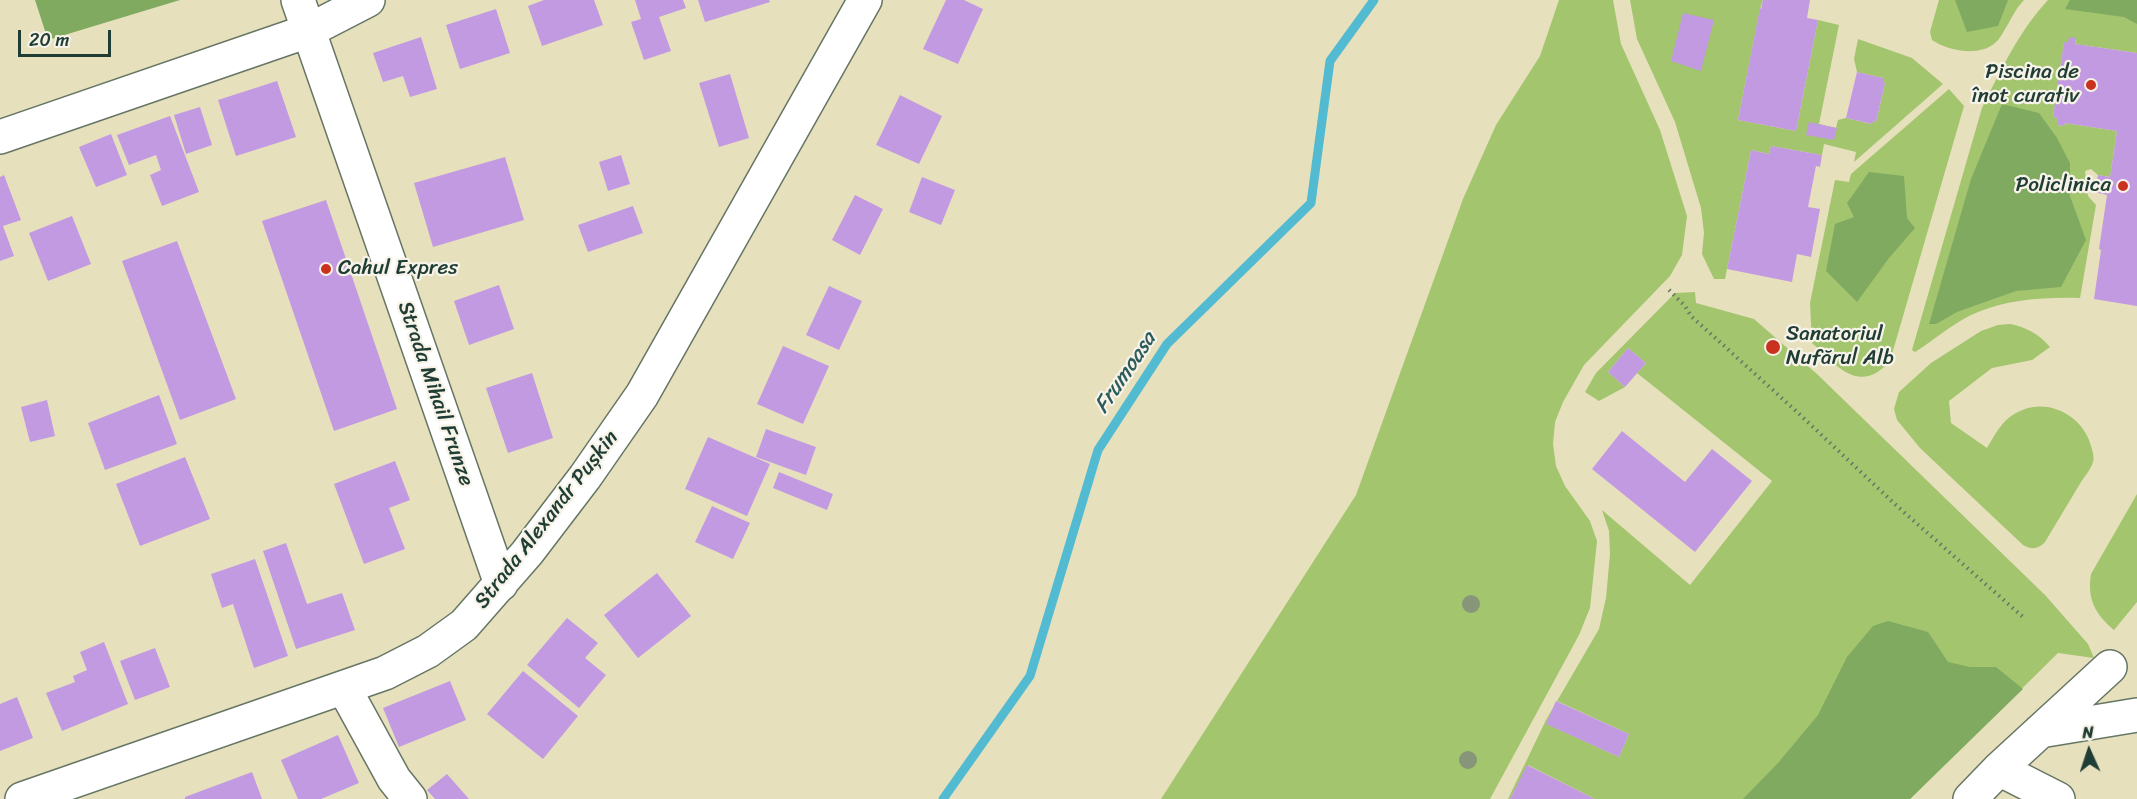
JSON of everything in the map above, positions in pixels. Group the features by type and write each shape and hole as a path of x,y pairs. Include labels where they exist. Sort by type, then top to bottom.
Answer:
{"street":[{"name":"Strada Mihail Frunze","path":"298,0 501,584"},
{"path":"0,137 308,31 368,0"},
{"name":"Strada Alexandr Pușkin","path":"22,799 385,673 429,651 464,625 501,584 585,477 642,394 865,0"},
{"path":"1970,799 1999,769 2110,667"},
{"path":"344,688 394,779 410,799"},
{"path":"2040,731 2137,715"},
{"path":"1999,769 2058,799"}],"path":[{"path":"1669,290 1685,306 1691,316 1898,507 2023,617"}],"green space":[{"path":"35,0 180,0 48,40"},
{"path":"1559,0 1613,0 1621,44 1660,130 1687,216 1682,255 1670,276 1584,365 1563,402 1555,422 1553,444 1556,466 1565,486 1590,521 1597,541 1590,608 1579,635 1490,799 1161,799 1356,495 1463,199 1496,125 1540,56"},
{"path":"1630,0 1763,0 1738,120 1796,131 1818,20 1839,25 1819,124 1836,128 1838,120 1846,118 1871,124 1873,121 1876,122 1885,83 1883,83 1883,78 1857,72 1854,59 1858,39 1912,58 1943,84 1854,162 1856,152 1824,144 1822,155 1771,146 1769,154 1751,150 1725,279 1714,279 1702,254 1704,233 1701,208 1675,122 1637,39"},
{"path":"1939,0 2024,0 1995,43 1981,50 1964,51 1946,47 1932,40 1930,32"},
{"path":"1955,0 2008,0 1998,26 1967,32"},
{"path":"2048,0 2137,0 2137,53 2075,44 2076,39 2064,43 2053,117 2058,118 2058,125 2064,126 2065,123 2117,131 2110,177 2098,175 2091,169 2085,171 2088,196 2096,205 2080,298 2028,300 1990,308 1961,320 1915,352 1912,350 1982,108 2019,38"},
{"path":"2070,0 2137,0 2137,24 2124,17 2065,9"},
{"path":"1949,89 1964,106 1890,361 1879,371 1868,376 1848,373 1839,368 1812,343 1810,303 1835,180 1849,182 1851,174"},
{"path":"2002,104 2039,113 2057,138 2070,163 2070,196 2086,240 2061,287 2016,291 1957,312 1936,324 1929,324 1971,179"},
{"path":"1869,172 1904,176 1907,218 1915,228 1889,258 1857,302 1826,271 1835,224 1854,217 1847,203"},
{"path":"1695,292 1696,303 1754,319 1817,374 2045,595 2088,644 2094,658 2058,653 1910,799 1595,799 1528,765 1508,799 1546,720 1557,701 1599,629 1606,598 1610,554 1609,531 1602,510 1690,585 1772,481 1637,373 1646,363 1628,348 1608,372 1625,387 1599,401 1585,392 1596,373 1675,293","holes":["1557,701 1629,734 1619,757 1547,724"]},
{"path":"2010,324 2032,332 2050,347 2032,360 1992,368 1949,401 1951,423 1987,448 2006,420 2026,408 2048,407 2058,410 2068,415 2084,430 2093,451 2092,465 2045,542 2035,548 2023,545 1920,448 1897,420 1894,409 1899,392 1931,363 1981,331 1998,325"},
{"path":"2137,494 2137,602 2114,630 2097,612 2094,605 2090,591 2091,574"},
{"path":"1888,621 1928,632 1948,662 1970,667 1996,667 2023,689 1910,799 1743,799 1778,763 1818,715 1847,657 1873,626"}],"building":[{"path":"544,0 594,0 603,25 542,46 528,6"},
{"path":"635,0 683,0 686,8 659,17 671,51 644,60 631,22 641,19"},
{"path":"698,0 769,0 770,2 705,22"},
{"path":"946,0 964,0 983,9 958,64 923,49"},
{"path":"1763,0 1810,0 1807,18 1818,20 1796,131 1738,120"},
{"path":"496,9 510,53 460,69 446,25"},
{"path":"1683,13 1714,20 1701,71 1671,61"},
{"path":"421,37 437,89 410,97 403,76 383,82 373,53"},
{"path":"2069,37 2076,38 2075,44 2137,53 2137,306 2094,299 2107,195 2094,192 2098,175 2110,177 2117,131 2065,123 2064,126 2058,125 2058,118 2053,117 2064,42 2068,43"},
{"path":"1857,72 1883,78 1883,83 1885,83 1876,122 1873,121 1872,124 1846,118"},
{"path":"730,74 749,138 719,147 699,83"},
{"path":"277,81 296,137 236,156 218,100"},
{"path":"900,95 942,116 919,164 876,145"},
{"path":"200,107 212,145 186,154 174,115"},
{"path":"170,116 199,192 162,206 150,175 161,170 156,155 129,165 117,135"},
{"path":"1809,122 1837,128 1834,140 1806,135"},
{"path":"111,134 127,175 96,187 79,147"},
{"path":"1771,146 1822,155 1820,167 1816,166 1808,207 1820,209 1811,257 1797,254 1792,282 1727,269 1751,150 1769,154"},
{"path":"621,155 630,184 608,191 599,162"},
{"path":"505,157 524,220 433,247 414,183"},
{"path":"4,175 21,220 3,226 14,256 0,261 0,177"},
{"path":"922,177 955,190 941,225 909,212"},
{"path":"855,195 883,209 860,255 832,240"},
{"path":"326,200 397,409 334,431 262,221"},
{"path":"633,206 643,233 588,252 578,225"},
{"path":"72,216 91,264 48,281 29,233"},
{"path":"177,241 236,399 180,420 122,261"},
{"path":"499,285 514,329 469,345 454,301"},
{"path":"829,286 862,301 839,350 806,335"},
{"path":"783,346 829,366 803,424 757,404"},
{"path":"1628,348 1646,363 1625,387 1608,372"},
{"path":"532,373 553,438 508,453 486,388"},
{"path":"159,395 177,444 105,470 88,423"},
{"path":"47,400 55,436 30,442 21,407"},
{"path":"766,429 816,447 806,475 756,457"},
{"path":"1622,431 1685,482 1712,449 1752,481 1695,552 1592,469"},
{"path":"708,437 770,464 747,516 685,489"},
{"path":"185,457 210,519 140,546 116,484"},
{"path":"395,461 410,500 389,508 405,549 364,564 334,484"},
{"path":"779,472 833,494 827,510 773,488"},
{"path":"712,506 750,523 733,559 695,542"},
{"path":"286,543 307,604 342,593 355,630 296,649 263,551"},
{"path":"255,559 288,656 254,668 233,604 222,608 211,574"},
{"path":"657,573 691,616 638,658 604,615"},
{"path":"567,618 598,643 585,658 606,675 579,708 527,665"},
{"path":"104,642 128,704 62,731 46,693 75,682 73,676 87,670 80,652"},
{"path":"155,648 170,687 135,700 120,661"},
{"path":"523,671 578,716 543,759 487,714"},
{"path":"450,681 466,720 399,747 383,708"},
{"path":"17,697 33,738 0,751 0,704"},
{"path":"1556,701 1629,734 1619,757 1546,724"},
{"path":"338,735 359,783 321,799 298,799 281,760"},
{"path":"1527,765 1595,799 1510,799"},
{"path":"252,772 262,799 185,799 185,797"},
{"path":"447,774 469,799 435,799 427,790"}],"waterway":[{"name":"Frumoasa","path":"943,799 1030,676 1098,450 1167,344 1311,203 1330,61 1374,0"}],"place":[{"name":"Piscina de înot curativ","path":"2091,85"},
{"name":"Policlinica","path":"2123,186"},
{"name":"Cahul Expres","path":"326,269"},
{"name":"Sanatoriul Nufărul Alb","path":"1773,347"}]}
